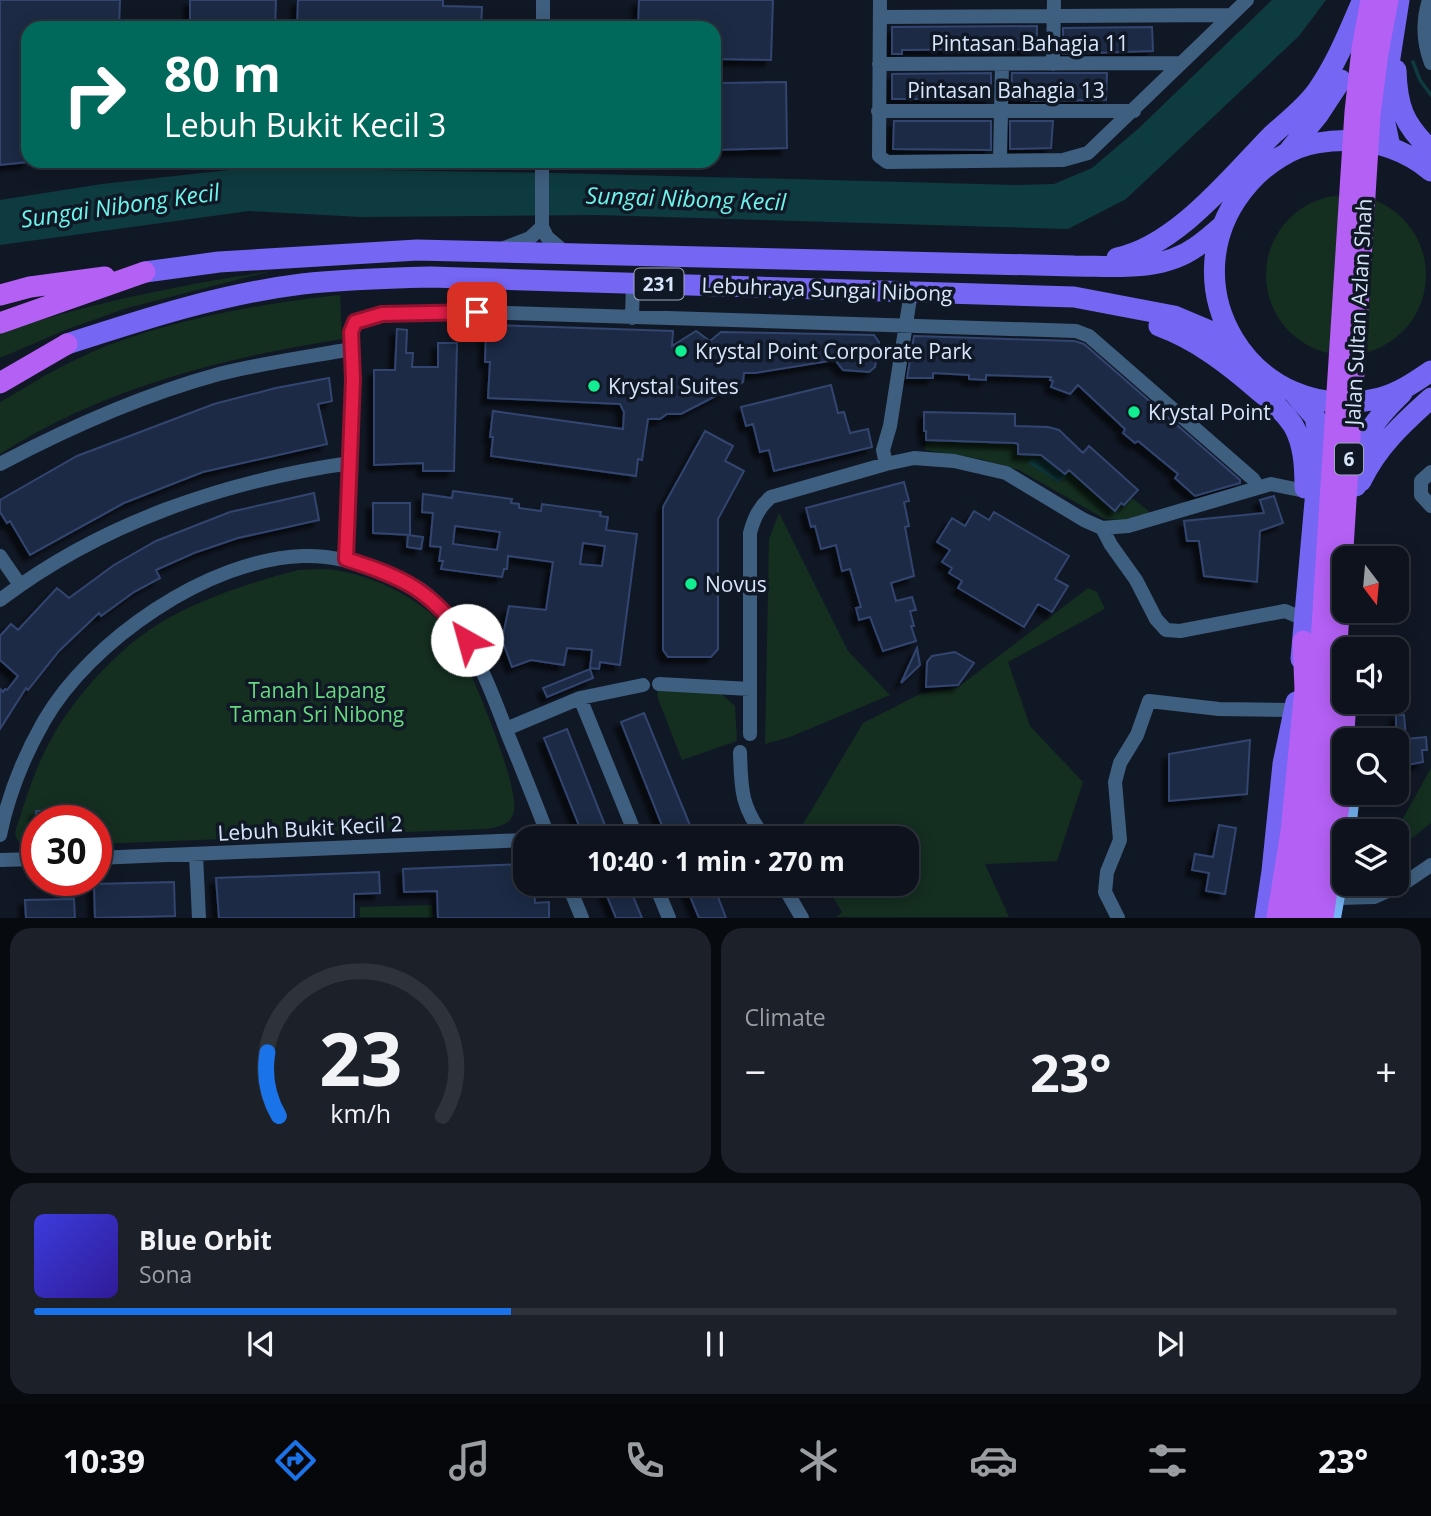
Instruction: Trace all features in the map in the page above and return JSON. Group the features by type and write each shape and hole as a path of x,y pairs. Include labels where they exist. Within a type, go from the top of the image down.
{"highway":[{"name":"Jalan Sultan Azlan Shah","path":"1309,918 1325,807 1331,739 1370,115 1388,0"},
{"name":"Jalan Sultan Azlan Shah","path":"1293,918 1302,869 1316,719 1355,112 1365,1"},
{"path":"0,295 30,287 145,272"},
{"path":"0,323 145,272"},
{"path":"0,372 67,344"},
{"path":"0,383 67,344"},
{"path":"1277,918 1291,832 1306,689 1303,641"},
{"path":"1323,918 1345,805"}],"main road":[{"path":"1390,147 1381,109 1399,0"},
{"path":"1074,266 1133,255 1151,247 1195,213 1315,94 1335,64 1365,1"},
{"name":"6","path":"1365,1 1350,59 1338,87 1318,116 1286,153 1259,172 1236,197 1221,227 1214,254 1216,295 1229,334 1245,357 1267,377 1293,392 1322,401 1352,403 1381,398 1409,387 1431,371"},
{"path":"1395,26 1396,93 1401,111 1415,135 1431,150"},
{"name":"6","path":"1286,153 1337,139 1364,141 1390,147 1431,171"},
{"name":"Lebuhraya Sungai Nibong","path":"145,272 219,262 365,253 495,251 1074,266 1151,265 1178,257 1195,248 1221,227"},
{"name":"Lebuhraya Sungai Nibong","path":"67,344 169,311 299,284 344,279 431,277 1074,297 1174,316 1212,332 1245,357"},
{"path":"1074,297 1177,332 1210,352 1284,412 1293,425 1303,454 1309,557"},
{"name":"Jalan Sultan Azlan Shah","path":"1353,546 1355,494 1361,450 1368,431 1378,416 1409,387"},
{"name":"Jalan Sultan Azlan Shah","path":"1265,918 1283,764 1295,710 1320,445 1315,417 1293,392"},
{"path":"1355,494 1373,459 1392,433 1431,398"},
{"name":"Jalan Sultan Azlan Shah","path":"1309,918 1325,831 1336,714"},
{"path":"1334,918 1339,898"}],"street":[{"path":"542,21 543,0"},
{"path":"880,0 878,156 881,160 1063,160 1088,153 1135,111 1247,0"},
{"path":"1053,64 1054,0"},
{"path":"1429,0 1424,30 1425,48 1431,63"},
{"path":"880,17 1230,15"},
{"name":"Pintasan Bahagia 11","path":"879,64 1181,63"},
{"path":"1000,160 1002,64"},
{"name":"Pintasan Bahagia 13","path":"878,111 1135,111"},
{"path":"542,168 542,224 555,246 566,253"},
{"path":"495,251 518,244 542,224"},
{"path":"632,318 633,283"},
{"path":"886,464 883,450 909,326 911,292"},
{"path":"346,559 353,379 351,332 355,322 382,314 426,312 1076,331 1089,336 1253,479 1258,487"},
{"path":"0,464 66,430 153,395 220,374 352,349"},
{"path":"750,734 750,533 754,518 771,497 914,458 954,461 1006,473 1102,528 1128,526 1258,487 1276,484 1305,491"},
{"path":"0,600 81,547 177,505 258,481 350,463"},
{"path":"1431,472 1421,481 1421,495 1431,506"},
{"path":"1102,528 1136,580 1156,620 1166,629 1180,631 1285,611 1304,618"},
{"path":"0,556 20,585"},
{"path":"0,835 18,777 44,721 83,670 138,620 178,596 223,574 262,562 302,556 346,559 371,567 421,589 438,605 467,640 486,679 545,826"},
{"path":"659,684 750,689"},
{"path":"506,729 580,698 643,685"},
{"path":"580,698 632,826"},
{"path":"1118,918 1105,892 1107,872 1120,840 1115,782 1120,763 1137,735 1149,701 1219,709 1295,710"},
{"path":"740,752 743,800 756,826"},
{"name":"Lebuh Bukit Kecil 2","path":"112,858 513,841"},
{"path":"196,855 199,918"},
{"path":"0,860 21,859"},
{"path":"1339,898 1374,897 1392,890 1431,864"},
{"path":"573,896 582,918"},
{"path":"660,896 669,918"},
{"path":"789,896 802,918"}],"green space":[{"path":"1346,195 1377,201 1403,218 1420,244 1426,275 1420,306 1403,332 1377,349 1346,355 1315,349 1289,332 1272,306 1266,275 1272,244 1289,218 1315,201"},
{"path":"272,271 127,308 65,330 0,358 0,333 33,322 134,296"},
{"path":"340,295 342,339 252,356 165,379 80,411 0,454 0,402 75,360 135,336 204,317 275,303"},
{"path":"1015,431 1018,454 1041,455 1071,467 1074,474 1114,511 1131,497 1151,513 1124,520 1105,519 1019,470 980,459 925,450 926,440 1008,442"},
{"path":"779,513 848,651 890,695 790,737 765,744 769,539"},
{"name":"Tanah Lapang Taman Sri Nibong","path":"324,569 353,574 402,594 435,617 460,650 491,724 514,798 514,811 510,820 503,825 485,829 112,843 112,805 24,805 32,781 55,733 81,695 113,660 149,630 167,619 198,603 264,579 298,570"},
{"path":"1088,588 1097,592 1105,609 1008,662 1030,726 1083,782 1057,861 985,864 1009,917 837,917 842,912 832,896 919,896 919,826 802,826 863,723 922,693 957,688"},
{"path":"657,690 719,692 735,706 737,741 682,760"},
{"path":"1431,768 1431,823 1409,840 1409,819 1403,819"},
{"name":"Tanah Lapang Taman Sri Nibong","path":"21,814 21,843 15,832"},
{"path":"432,905 433,917 360,917 360,907"}],"water":[{"name":"Sungai Nibong Kecil","path":"1272,0 1326,0 1299,36 1126,199 1068,229 598,215 361,217 249,211 0,245 0,200 102,184 247,168 1054,184 1092,168 1139,128"},
{"path":"1031,459 1049,459 1066,477 1058,482 1031,465 1028,462"}],"building":[{"path":"0,0 120,0 119,21 21,21 21,163 0,165"},
{"path":"190,0 276,0 275,21 190,21"},
{"path":"298,0 443,0 443,6 482,7 481,21 297,21"},
{"path":"639,0 773,0 771,60 721,59 721,21 638,21"},
{"path":"1037,26 1037,49 902,50 902,54 892,54 892,27"},
{"path":"1152,27 1153,51 1063,54 1063,28"},
{"path":"991,73 991,99 892,99 892,74"},
{"path":"1012,73 1107,73 1106,100 1011,99"},
{"path":"786,82 787,148 721,150 721,83"},
{"path":"894,121 991,121 991,150 893,149"},
{"path":"1010,121 1053,121 1051,148 1010,149"},
{"path":"486,326 673,331 672,346 696,331 710,341 721,332 874,335 879,342 875,367 869,372 843,370 835,360 744,373 743,382 681,414 648,419 642,460 638,459 636,476 491,456 493,411 623,429 624,412 620,404 488,398 490,362 485,362"},
{"path":"397,329 407,330 406,353 413,353 412,367 438,367 438,343 457,343 454,471 423,471 423,463 374,465 374,370 395,370"},
{"name":"Krystal Point","path":"914,336 1074,341 1084,344 1240,480 1240,483 1195,496 1175,478 1178,474 1138,441 1135,443 1123,433 1125,429 1078,385 1070,394 1051,387 1051,377 986,375 986,380 969,379 969,375 933,373 933,378 907,378"},
{"path":"329,378 332,401 318,404 327,444 203,472 124,503 30,555 10,521 7,523 0,512 0,500 77,456 214,404"},
{"path":"831,385 838,413 844,412 850,433 868,429 872,447 774,471 769,450 760,452 753,424 746,426 741,407"},
{"path":"924,412 1015,414 1015,426 1059,430 1083,453 1089,446 1138,490 1115,511 1069,470 1065,474 1041,455 1018,454 1018,444 926,440"},
{"name":"Novus","path":"705,431 733,446 725,461 744,471 718,519 718,649 711,657 668,657 663,650 663,507"},
{"path":"904,482 909,501 904,502 909,526 905,527 914,576 891,583 896,601 912,597 916,610 910,611 914,626 911,626 916,641 883,651 870,617 859,620 856,608 861,607 850,569 842,571 836,545 821,549 815,526 811,527 806,508"},
{"path":"453,491 512,499 511,503 519,504 519,508 541,511 542,504 601,512 600,516 608,517 606,530 637,534 620,665 600,662 599,669 590,668 592,650 567,648 564,665 531,660 512,667 504,645 501,645 509,606 546,610 553,562 508,556 507,569 504,569 502,577 441,569 441,547 430,546 433,513 422,512 423,494 452,498","holes":["455,526 500,532 497,550 453,544","583,543 605,546 602,566 580,564"]},
{"path":"314,493 319,520 238,538 156,570 160,578 134,592 101,616 99,613 59,651 28,690 26,688 0,729 0,689 3,692 7,690 18,676 0,660 0,636 11,624 18,630 57,588 69,598 114,565 156,541 230,512"},
{"path":"1274,496 1283,523 1260,531 1257,582 1204,576 1199,541 1187,541 1184,521 1264,513 1260,500"},
{"path":"373,503 410,503 410,535 373,533"},
{"path":"974,511 989,520 994,512 1069,556 1055,579 1068,586 1052,612 1038,604 1024,627 958,588 962,581 949,573 952,568 942,562 950,550 937,542 952,518 965,526"},
{"path":"408,535 423,537 421,549 407,547"},
{"path":"917,648 920,665 901,683"},
{"path":"955,652 974,663 958,685 926,687 927,662 932,656"},
{"path":"590,669 593,678 547,697 543,688"},
{"path":"644,713 690,826 662,826 621,722"},
{"path":"1396,715 1404,715 1405,728 1396,728"},
{"path":"567,729 605,826 579,826 544,738"},
{"path":"1426,737 1427,750 1422,750 1423,762 1409,765 1409,739"},
{"path":"1250,740 1247,794 1169,801 1169,754"},
{"path":"1219,825 1236,828 1225,894 1206,891 1209,873 1192,870 1195,854 1213,857"},
{"path":"513,864 513,896 535,896 535,903 549,902 549,918 438,918 437,891 404,892 403,869"},
{"path":"379,872 380,893 354,894 354,918 219,918 216,878"},
{"path":"174,882 175,916 95,918 94,896 112,896 112,884"},
{"path":"607,896 633,896 642,918 616,918"},
{"path":"690,896 718,896 726,918 699,918"},
{"path":"74,899 75,918 26,918 25,900"}],"waterway":[{"path":"1413,62 1420,80 1431,95"}],"place":[{"name":"Krystal Point Corporate Park","path":"681,351"},
{"name":"Krystal Suites","path":"594,386"},
{"name":"Krystal Point","path":"1134,412"},
{"name":"Novus","path":"691,584"}],"route":[{"path":"467,640 450,618 421,589 346,559 353,379 351,332 352,325 358,320 382,314 477,312"}]}
